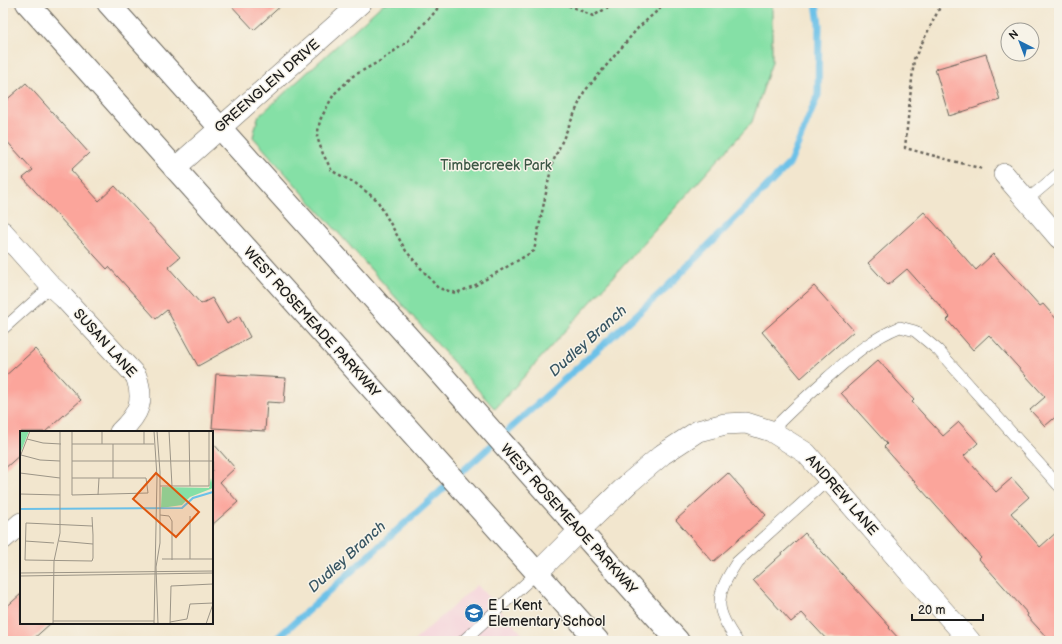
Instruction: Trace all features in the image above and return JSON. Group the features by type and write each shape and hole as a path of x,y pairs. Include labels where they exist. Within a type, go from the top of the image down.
{"main road":[{"name":"WEST ROSEMEADE PARKWAY","path":"27,3 598,641"},
{"name":"WEST ROSEMEADE PARKWAY","path":"108,3 444,377 558,505 578,530 678,641"}],"street":[{"name":"GREENGLEN DRIVE","path":"174,169 361,3"},
{"path":"1004,174 1059,238"},
{"name":"SUSAN LANE","path":"3,232 136,376 141,388 140,405 129,423 121,431"},
{"name":"ANDREW LANE","path":"537,573 578,530 663,454 698,431 726,424 746,423 771,431 806,453 970,641"},
{"path":"3,539 20,524"}],"lane":[{"path":"1027,200 1059,173"},
{"path":"3,329 57,292"},
{"path":"771,431 790,411 861,348 883,334 900,327 914,331 938,350 1059,486"},
{"path":"737,641 725,623 720,602 726,579 737,562 829,479"},
{"path":"463,641 537,573"}],"path":[{"path":"441,3 435,12 407,42 380,61 353,76 334,94 320,120 316,137 332,171 355,183 377,200 406,251 438,288 456,293 474,286 534,251 552,164 584,92 638,28 666,3"},
{"path":"563,3 593,16 616,3"},
{"path":"942,3 914,59 905,148 1004,174"}],"shaded area":[{"name":"E L Kent Elementary School","path":"477,585 529,641 414,641"}],"green space":[{"name":"Timbercreek Park","path":"384,3 772,3 772,62 752,122 495,409 253,137 258,117"}],"building":[{"path":"229,3 284,3 254,30"},
{"path":"986,54 1000,100 949,116 935,69"},
{"path":"26,83 89,153 71,170 99,201 115,186 180,257 168,267 201,304 212,298 227,324 239,316 250,337 198,366 167,310 156,319 109,267 107,269 23,178 33,170 3,137 3,103"},
{"path":"924,212 976,270 993,254 1040,306 1043,304 1059,322 1059,414 1045,426 1030,410 1045,397 989,335 973,350 947,320 950,317 907,269 888,285 868,263"},
{"path":"814,286 854,331 801,378 762,332"},
{"path":"35,349 81,400 46,431 20,431 20,455 3,470 3,378"},
{"path":"878,360 914,400 912,402 943,436 959,422 978,443 964,456 996,492 1012,478 1029,497 1011,513 1040,547 1059,530 1059,641 1050,641 1027,616 1028,614 979,559 981,557 884,447 887,444 841,393"},
{"path":"216,374 286,378 284,403 267,402 265,431 212,428"},
{"path":"213,443 235,468 220,482 238,502 213,524"},
{"path":"728,473 766,515 713,562 676,520"},
{"path":"805,533 901,641 828,641 802,613 791,622 753,580"},
{"path":"20,595 20,624 50,624 31,641 3,641 3,610"}],"waterway":[{"name":"Dudley Branch","path":"274,641 665,289 790,163 818,95 819,24 816,3"}],"place":[{"name":"E L Kent Elementary School","path":"474,613"}]}
